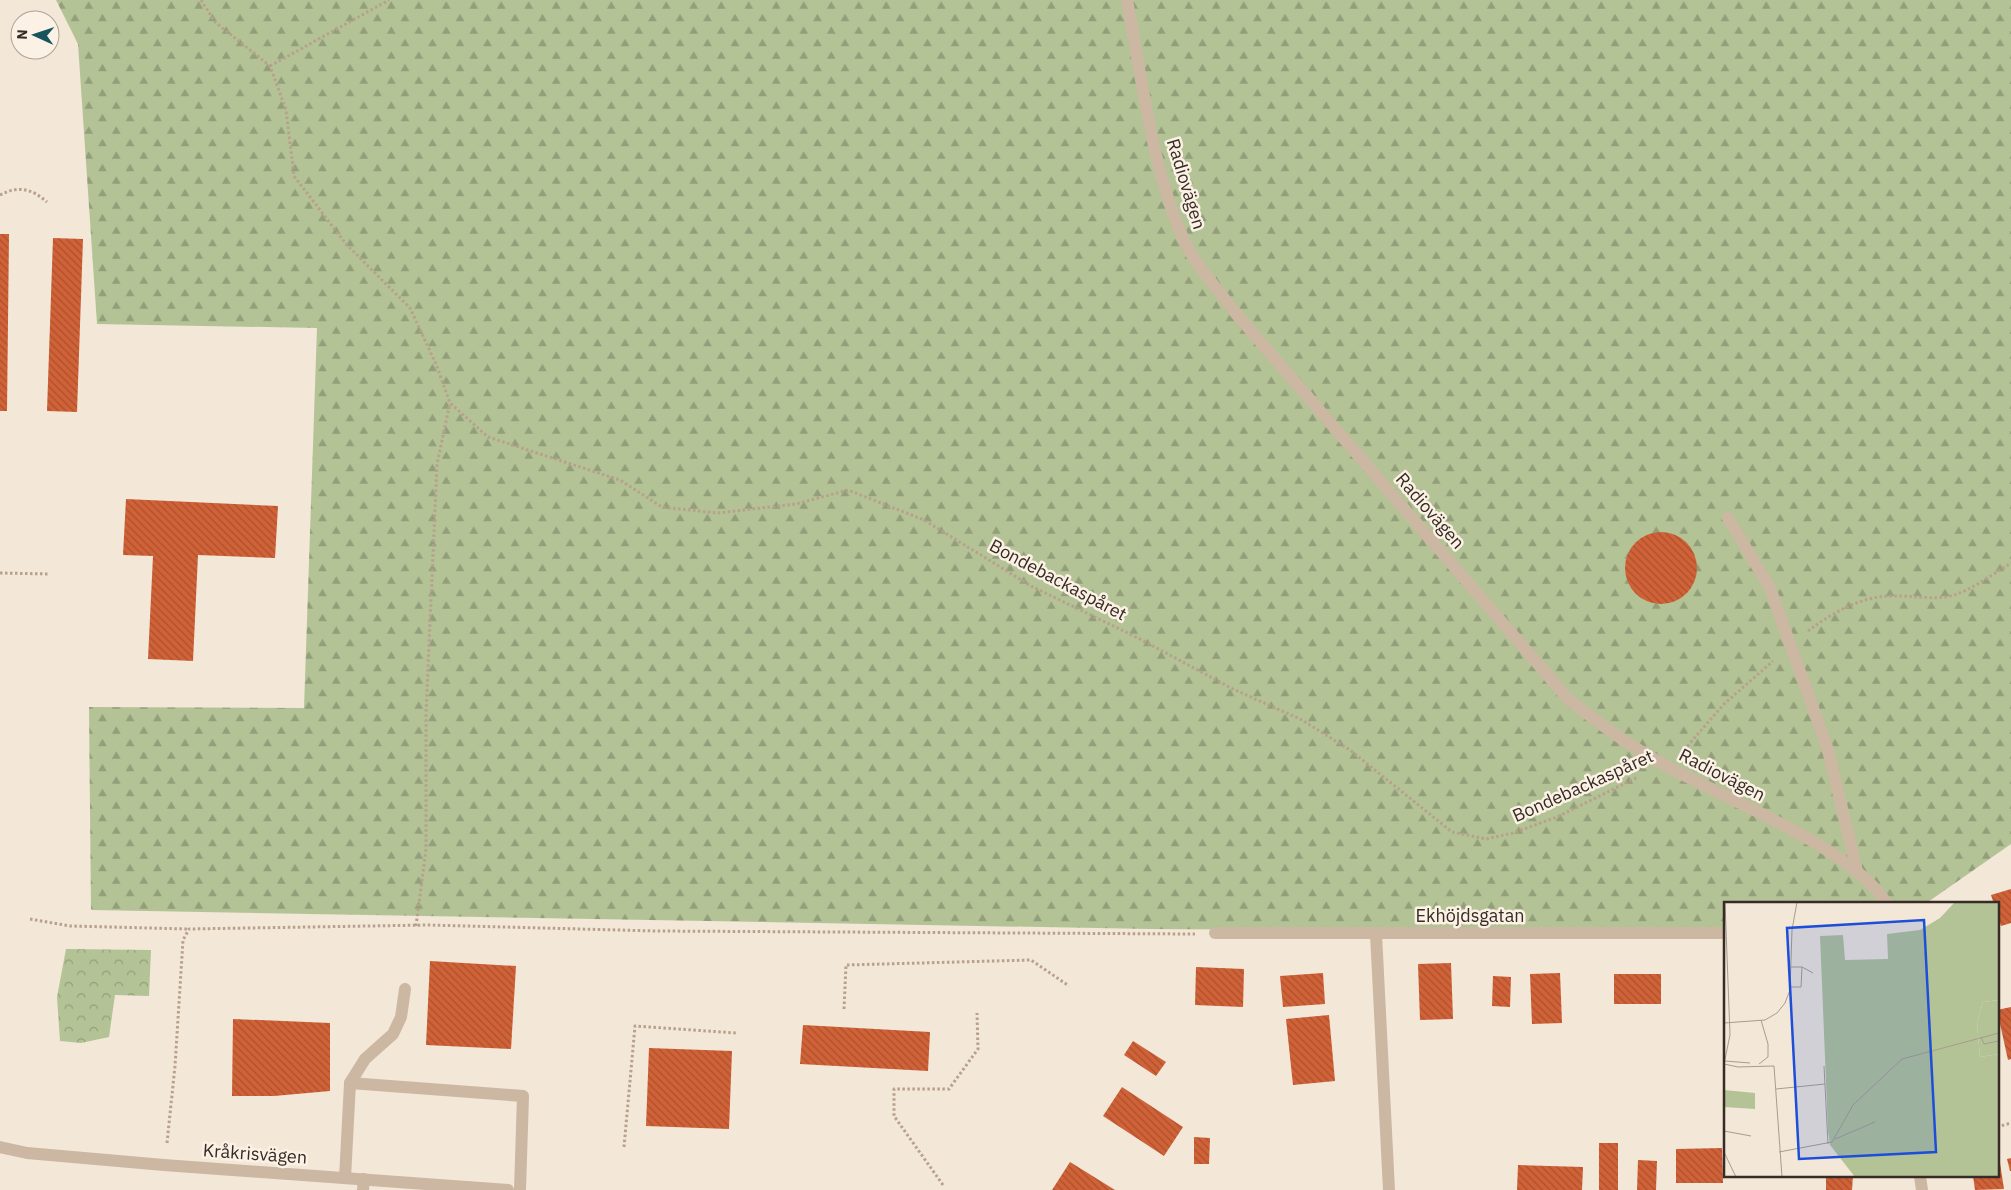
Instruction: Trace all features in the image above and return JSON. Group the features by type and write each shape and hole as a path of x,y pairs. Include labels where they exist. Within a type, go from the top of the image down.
{"street":[{"name":"Radiovägen","path":"1127,0 1163,181 1174,217 1191,253 1233,310 1569,700 1624,742 1800,836 1857,871 1872,885 1885,902"},
{"path":"1728,518 1770,588 1791,645 1828,750 1857,871"},
{"name":"Ekhöjdsgatan","path":"1215,933 1724,933"},
{"path":"1376,934 1389,1190"},
{"path":"345,1178 350,1083 365,1059 393,1034 401,1017 405,988"},
{"path":"350,1083 523,1096 520,1190"},
{"name":"Kråkrisvägen","path":"0,1148 27,1153 164,1165 345,1178 364,1184 508,1190"}],"path":[{"path":"201,0 214,22 270,66 389,0"},
{"name":"Bondebackaspåret","path":"270,66 286,110 294,176 346,244 410,308 436,364 450,402 488,437 620,480 662,508 718,514 796,504 848,490 924,520 1031,586 1138,638 1233,689 1302,720 1350,750 1452,832 1486,839 1513,834 1557,817 1664,765 1689,745 1724,704 1791,645 1834,611 1890,596 1925,598 1953,596 2011,563"},
{"path":"0,195 8,191 24,188 37,193 47,202"},
{"path":"416,926 426,849 426,714 437,464 450,402"},
{"path":"0,573 50,574"},
{"path":"30,919 70,926 189,929 416,926 665,931 1176,935 1215,933"},
{"path":"164,1165 175,1066 183,940 189,929"},
{"path":"844,1009 846,965 1031,960 1070,986"},
{"path":"943,1185 912,1144 894,1116 894,1089 950,1089 978,1049 977,1013"},
{"path":"624,1146 635,1026 736,1033"},
{"path":"1998,1127 2011,1123"}],"green space":[{"path":"56,0 2011,0 2011,844 1928,902 1724,902 1724,932 1149,929 91,910 89,707 304,708 317,328 97,324 78,44"},
{"path":"66,949 151,950 149,996 115,995 109,1037 81,1043 60,1041 57,997"}],"building":[{"path":"0,234 9,234 7,411 0,411"},
{"path":"53,238 83,239 77,412 47,411"},
{"path":"126,499 278,506 275,558 198,555 193,661 148,659 153,556 123,555"},
{"path":"1661,532 1681,538 1691,548 1697,568 1691,588 1681,598 1661,604 1641,598 1631,588 1625,568 1631,548 1641,538"},
{"path":"2011,889 2011,923 2001,926 1998,917 1998,902 1993,902 1991,895"},
{"path":"430,961 516,966 511,1049 426,1045"},
{"path":"1451,963 1453,1019 1420,1020 1418,964"},
{"path":"1196,967 1244,969 1243,1007 1195,1005"},
{"path":"1323,973 1325,1004 1283,1007 1280,976"},
{"path":"1560,973 1562,1023 1532,1024 1530,974"},
{"path":"1614,974 1661,974 1661,1004 1614,1004"},
{"path":"1493,976 1511,977 1510,1007 1492,1006"},
{"path":"2011,1007 2011,1059 2008,1060 1998,1015 1998,1010"},
{"path":"1329,1015 1335,1081 1293,1085 1286,1019"},
{"path":"233,1019 330,1023 330,1091 274,1096 232,1096"},
{"path":"803,1025 930,1032 928,1071 800,1064"},
{"path":"1133,1041 1166,1062 1156,1076 1124,1055"},
{"path":"649,1048 732,1051 729,1129 646,1126"},
{"path":"1122,1087 1183,1127 1164,1156 1103,1116"},
{"path":"1194,1137 1210,1138 1209,1164 1194,1164"},
{"path":"1599,1143 1618,1143 1618,1190 1599,1190"},
{"path":"1722,1148 1723,1183 1676,1183 1676,1149"},
{"path":"2011,1158 2011,1171 2010,1171 2007,1159"},
{"path":"1638,1160 1657,1161 1656,1190 1637,1190"},
{"path":"1070,1162 1115,1190 1052,1190"},
{"path":"2000,1163 2004,1189 1975,1190 1973,1178 1998,1178 1998,1164"},
{"path":"1518,1165 1583,1167 1582,1190 1517,1190"},
{"path":"1826,1178 1853,1178 1852,1190 1826,1190"}]}
